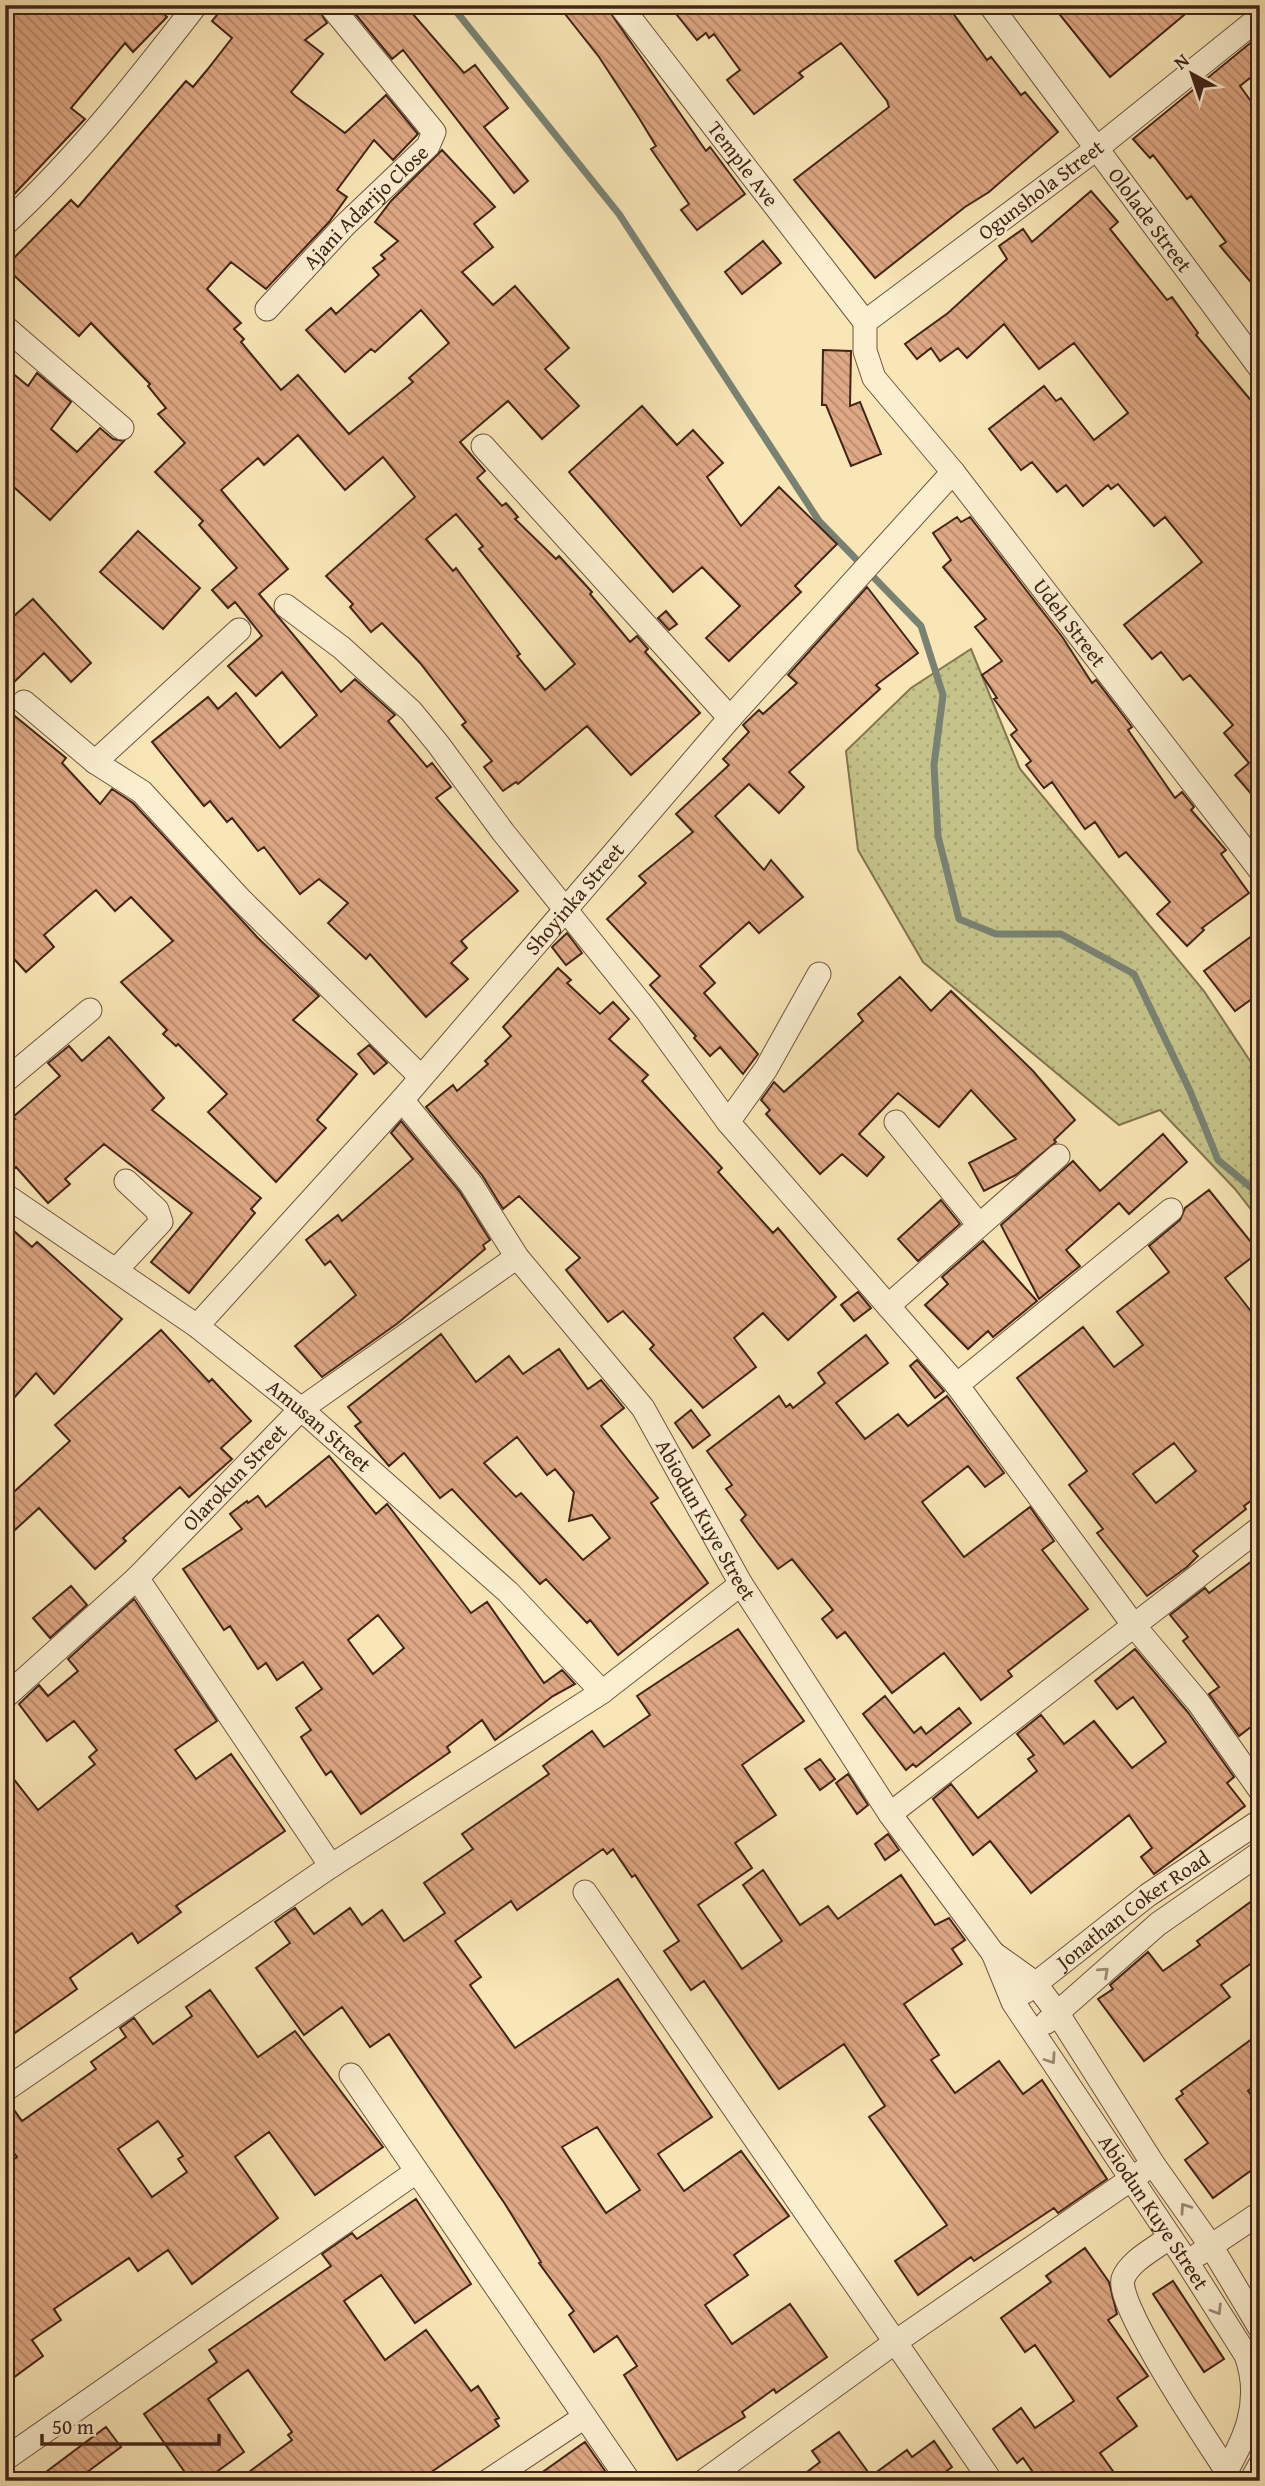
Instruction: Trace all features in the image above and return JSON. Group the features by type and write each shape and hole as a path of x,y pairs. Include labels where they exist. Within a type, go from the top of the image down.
{"street":[{"path":"5,224 43,190 146,71 196,5"},
{"name":"Ajani Adarijo Close","path":"267,309 345,225 428,146 434,132 330,5"},
{"name":"Temple Ave","path":"620,5 865,322"},
{"name":"Ololade Street","path":"990,5 1260,368"},
{"name":"Ogunshola Street","path":"865,322 1096,149 1260,17"},
{"name":"Udeh Street","path":"865,322 865,351 874,379 953,472 1260,870"},
{"path":"5,327 122,428"},
{"path":"483,446 730,718"},
{"name":"Shoyinka Street","path":"197,1326 402,1100 730,718 873,557 953,472"},
{"path":"286,606 342,648 411,711 647,1011 727,1122 957,1385 1135,1627 1198,1702 1260,1790"},
{"path":"95,762 239,630"},
{"path":"24,702 95,762 142,792 240,898 420,1076"},
{"path":"727,1122 766,1069 819,974"},
{"path":"5,1081 90,1010"},
{"name":"Abiodun Kuye Street","path":"402,1100 471,1184 517,1258 643,1408 741,1584 890,1814 993,1953 1013,2002 1187,2262 1255,2370 1254,2399 1245,2438 1223,2476"},
{"path":"896,1122 979,1226"},
{"path":"888,1306 1058,1156"},
{"path":"116,1270 161,1222 158,1210 126,1181"},
{"name":"Amusan Street","path":"5,1195 197,1326 301,1409 508,1592 602,1692"},
{"path":"957,1385 1171,1210"},
{"name":"Olarokun Street","path":"5,1697 138,1578 301,1409 517,1258"},
{"path":"890,1814 1260,1528"},
{"path":"138,1578 331,1866"},
{"path":"5,2090 331,1866 602,1692 741,1584"},
{"name":"Jonathan Coker Road","path":"1013,2002 1148,1895 1260,1821"},
{"name":"Jonathan Coker Road","path":"1034,2033 1158,1924 1260,1853"},
{"path":"585,1892 991,2481"},
{"name":"Abiodun Kuye Street","path":"993,1953 1035,1983 1058,2014 1153,2164 1211,2246 1260,2328"},
{"path":"351,2075 583,2418 629,2481"},
{"path":"704,2481 894,2343 1153,2164"},
{"path":"5,2459 416,2172"},
{"path":"1187,2262 1260,2213"},
{"path":"1170,2237 1131,2266 1122,2280 1123,2297 1223,2476"},
{"path":"488,2481 583,2418"},
{"path":"1251,2481 1260,2465"}],"shaded area":[{"path":"971,649 1020,769 1204,991 1260,1076 1260,1221 1235,1189 1160,1110 1119,1125 923,962 858,850 846,751 911,688"}],"building":[{"path":"5,5 155,5 167,17 133,52 125,43 71,108 85,119 5,204"},
{"path":"225,5 316,5 327,23 305,40 323,54 291,92 345,133 386,95 418,134 393,160 374,140 337,190 347,197 329,222 266,289 231,262 207,289 241,323 234,329 244,339 241,342 281,390 298,375 349,434 413,382 409,378 449,343 421,310 375,352 371,349 345,372 306,330 331,308 336,314 379,275 373,268 385,259 381,255 398,241 375,222 391,201 442,150 495,207 474,224 493,247 462,272 493,305 515,286 569,348 545,369 579,406 542,439 508,401 460,442 485,471 477,478 502,506 506,503 518,517 515,519 556,559 559,556 592,592 590,594 630,642 637,636 648,649 645,652 700,713 631,775 587,726 518,784 516,782 503,791 484,767 492,761 462,725 466,722 420,663 382,623 371,632 350,607 353,604 326,576 415,497 383,457 345,490 298,435 264,465 258,458 221,490 288,569 259,594 341,692 355,679 395,715 388,721 427,767 432,763 451,787 436,798 518,891 461,941 467,948 451,963 468,979 426,1017 370,954 366,959 328,923 348,903 319,879 300,894 264,847 258,851 232,818 227,822 210,801 204,806 152,742 208,697 218,709 236,693 280,748 317,715 282,672 256,696 228,666 262,636 235,602 228,608 212,590 237,568 199,525 203,521 155,472 185,443 158,414 166,408 148,386 150,384 91,323 79,336 5,267 71,200 78,207 186,81 193,87 232,38 212,21","holes":["456,514 483,546 479,549 575,664 545,690 517,656 520,654 456,568 453,571 426,539"]},
{"path":"348,5 405,5 464,73 475,65 508,108 484,127 528,181 514,193 403,50 392,59"},
{"path":"558,5 605,5 706,151 710,147 745,194 697,230 681,210 689,204 651,149 656,146 639,118 599,57"},
{"path":"669,5 947,5 987,60 991,57 1021,95 1025,92 1058,132 989,192 965,207 875,278 794,180 889,107 887,101 841,43 799,73 803,77 754,114 727,80 740,70 714,34 709,38 706,33 697,40"},
{"path":"1052,5 1196,5 1110,77"},
{"path":"1260,35 1260,70 1240,86 1260,114 1260,293 1220,246 1226,242 1191,196 1187,199 1153,155 1150,158 1133,139"},
{"path":"1091,191 1118,222 1110,229 1167,300 1172,297 1198,333 1196,335 1260,411 1260,804 1235,775 1249,763 1224,733 1233,725 1190,675 1183,680 1161,652 1152,659 1124,625 1202,562 1165,517 1154,526 1118,484 1111,489 1108,485 1083,506 1066,485 1057,492 1032,462 1021,470 989,429 1044,386 1056,401 1061,398 1094,440 1128,413 1074,343 1039,369 1004,324 967,358 958,348 940,361 931,348 917,359 905,344 948,313 1007,259 999,246 1023,229 1032,242"},
{"path":"763,241 781,263 742,294 725,272"},
{"path":"823,350 851,351 850,406 860,402 881,454 851,466 826,405 822,405"},
{"path":"5,367 28,386 37,373 71,402 51,429 77,452 100,428 113,439 124,441 50,520 5,479"},
{"path":"642,406 677,445 693,430 723,463 707,477 741,526 779,487 837,544 795,586 801,592 729,661 706,638 740,606 702,567 673,592 569,472"},
{"path":"957,517 961,522 970,517 1063,638 1092,683 1096,680 1132,727 1128,730 1175,798 1182,792 1194,807 1191,810 1226,850 1221,854 1249,893 1202,928 1204,930 1187,946 1157,914 1170,902 1126,852 1119,857 1095,822 1085,829 1052,782 1044,788 1026,765 1031,761 1011,735 1017,730 994,699 997,698 982,675 1002,661 975,627 986,619 943,567 951,560 933,533"},
{"path":"138,531 200,588 163,629 100,572"},
{"path":"867,587 918,653 876,685 880,689 789,772 804,787 779,813 749,784 715,816 764,870 771,860 803,897 759,933 749,922 700,966 715,983 704,993 758,1054 743,1074 720,1047 710,1056 694,1038 696,1036 650,985 660,976 607,919 646,883 639,876 693,832 676,814 729,765 723,759 749,732 743,725 759,710 763,714 797,683 788,675"},
{"path":"33,599 91,663 71,682 44,653 5,691 5,624"},
{"path":"666,611 677,624 669,630 658,618"},
{"path":"5,708 66,758 62,763 100,804 112,789 133,803 258,938 319,996 293,1020 357,1074 317,1120 326,1128 276,1182 208,1112 227,1094 178,1044 176,1046 163,1034 167,1030 121,982 173,941 131,897 115,911 96,890 44,935 54,947 26,972 5,949"},
{"path":"1260,930 1260,993 1235,1011 1204,971"},
{"path":"567,933 582,953 566,965 552,947"},
{"path":"558,968 571,980 567,983 600,1014 613,1002 629,1019 609,1039 648,1075 642,1081 722,1168 718,1172 773,1233 778,1228 836,1297 788,1340 763,1313 734,1338 756,1367 703,1408 650,1349 654,1345 623,1311 608,1322 566,1270 580,1258 519,1196 503,1209 482,1175 426,1107 453,1085 457,1091 488,1064 485,1061 511,1036 503,1027"},
{"path":"900,977 931,1011 951,991 1033,1071 1075,1120 1054,1140 1056,1142 1016,1175 984,1191 969,1163 1016,1139 971,1090 939,1127 898,1093 859,1134 884,1157 867,1176 842,1154 820,1174 766,1114 770,1110 761,1100 774,1082 784,1092 863,1021 858,1014"},
{"path":"109,1037 164,1098 152,1110 261,1198 251,1209 255,1213 189,1293 151,1262 192,1213 104,1144 65,1179 70,1184 48,1203 16,1167 5,1177 5,1128 15,1119 13,1117 60,1076 48,1063 69,1046 82,1061"},
{"path":"369,1045 387,1063 374,1074 358,1054"},
{"path":"401,1121 460,1192 490,1240 483,1245 485,1249 398,1323 322,1377 295,1346 356,1295 330,1261 325,1265 306,1240 338,1215 342,1221 413,1159 391,1133"},
{"path":"1163,1134 1187,1162 1129,1214 1119,1203 1066,1250 1080,1266 1039,1299 1001,1225 1073,1161 1100,1191"},
{"path":"1209,1190 1259,1252 1225,1278 1260,1323 1260,1494 1244,1506 1246,1509 1193,1551 1198,1556 1187,1567 1147,1596 1097,1533 1103,1529 1069,1485 1087,1471 1017,1378 1083,1327 1114,1367 1143,1345 1117,1312 1169,1272 1149,1246 1180,1220 1185,1208","holes":["1174,1443 1196,1471 1156,1503 1133,1474"]},
{"path":"941,1200 960,1224 918,1261 898,1239"},
{"path":"5,1223 32,1247 37,1242 122,1319 54,1394 36,1373 5,1408"},
{"path":"983,1241 1037,1301 993,1337 988,1331 968,1349 925,1305 948,1284 942,1277"},
{"path":"858,1292 871,1308 854,1321 841,1305"},
{"path":"161,1330 209,1382 212,1379 251,1421 221,1448 232,1459 189,1497 180,1487 123,1538 126,1541 95,1569 39,1508 5,1539 5,1500 70,1441 55,1425"},
{"path":"441,1334 476,1382 509,1356 523,1374 559,1349 588,1389 601,1380 624,1408 601,1426 658,1498 651,1503 708,1583 618,1655 590,1620 587,1623 546,1579 540,1584 452,1489 440,1498 404,1453 389,1466 355,1426 361,1422 348,1407","holes":["517,1437 547,1475 555,1469 574,1492 569,1521 592,1515 610,1538 583,1560 521,1493 516,1497 484,1463"]},
{"path":"866,1335 888,1363 836,1403 865,1439 898,1414 908,1426 947,1396 1004,1473 985,1487 968,1466 922,1502 964,1557 1030,1507 1054,1541 1042,1550 1088,1609 1008,1671 1012,1676 981,1700 944,1653 892,1693 845,1632 837,1638 822,1619 833,1610 792,1559 778,1569 757,1542 741,1520 746,1515 726,1489 732,1485 707,1451 779,1396 786,1407 790,1404 793,1408 825,1383 818,1373"},
{"path":"917,1360 944,1391 935,1398 910,1366"},
{"path":"691,1410 710,1435 693,1448 675,1423"},
{"path":"329,1456 376,1514 387,1504 471,1613 487,1602 544,1683 562,1670 575,1684 553,1696 495,1740 482,1720 447,1747 450,1752 361,1814 331,1771 326,1775 301,1737 311,1730 296,1708 322,1689 303,1662 277,1680 266,1663 258,1669 230,1626 224,1630 183,1569 242,1529 230,1514 247,1501 248,1503 258,1496 266,1507","holes":["378,1615 404,1648 373,1674 348,1640"]},
{"path":"1260,1555 1260,1720 1239,1736 1209,1694 1219,1687 1183,1641 1188,1637 1170,1615 1205,1588 1209,1593"},
{"path":"71,1586 87,1605 50,1638 33,1618"},
{"path":"134,1599 217,1721 175,1750 196,1779 231,1754 285,1831 176,1906 181,1912 138,1943 132,1933 70,1978 77,1989 5,2040 5,1768 38,1810 95,1764 89,1757 97,1750 74,1721 47,1741 19,1704 39,1685 48,1696 78,1671 68,1659"},
{"path":"738,1629 804,1721 742,1765 776,1815 735,1843 752,1868 698,1905 742,1969 782,1941 743,1885 763,1870 800,1925 828,1906 838,1919 901,1875 935,1925 949,1918 965,1940 952,1949 962,1964 904,2004 939,2055 931,2060 955,2093 999,2061 1023,2094 1042,2080 1107,2179 1058,2213 1054,2208 974,2261 971,2257 918,2295 895,2261 947,2225 869,2117 885,2106 844,2044 779,2089 704,1981 691,1990 664,1951 679,1941 635,1875 632,1877 613,1849 607,1854 603,1849 517,1910 511,1901 455,1941 481,1977 470,1985 515,2048 618,1979 712,2117 658,2154 684,2191 741,2151 789,2216 734,2255 748,2275 705,2305 732,2344 790,2304 827,2357 776,2393 774,2389 742,2412 745,2417 677,2460 624,2375 637,2366 617,2336 594,2352 569,2315 574,2311 539,2263 541,2262 505,2204 389,2034 370,2047 342,2007 304,2035 256,1968 290,1943 275,1922 295,1908 314,1934 350,1908 362,1925 382,1910 404,1941 445,1913 424,1883 473,1849 462,1834 549,1774 543,1766 592,1731 604,1747 650,1715 637,1696","holes":["597,2127 640,2190 606,2213 562,2147"]},
{"path":"1135,1649 1187,1711 1234,1777 1227,1783 1245,1806 1154,1874 1141,1857 1152,1848 1129,1815 1031,1893 990,1841 973,1855 933,1799 951,1784 978,1818 1037,1771 1028,1759 1034,1755 1017,1734 1041,1715 1064,1744 1094,1721 1132,1768 1166,1742 1133,1697 1117,1709 1095,1681"},
{"path":"885,1696 914,1733 921,1727 926,1734 959,1708 971,1723 916,1767 913,1764 906,1770 863,1714"},
{"path":"820,1759 835,1779 820,1790 805,1769"},
{"path":"848,1774 868,1805 857,1814 836,1783"},
{"path":"888,1834 899,1850 885,1860 875,1844"},
{"path":"1260,1895 1260,1957 1221,1985 1230,1997 1144,2061 1098,1999 1113,1989 1110,1985 1148,1952 1163,1971 1200,1945 1197,1941"},
{"path":"210,1990 258,2057 295,2031 383,2147 315,2195 269,2132 235,2157 278,2218 192,2284 168,2250 138,2271 129,2258 54,2309 61,2320 32,2340 43,2356 13,2378 5,2367 5,2165 17,2157 5,2141 5,2104 9,2103 22,2121 96,2069 91,2062 126,2037 120,2028 134,2018 153,2044 192,2016 186,2007","holes":["158,2121 183,2156 178,2159 187,2172 152,2197 118,2149"]},
{"path":"1260,2033 1260,2082 1248,2091 1260,2107 1260,2164 1213,2198 1185,2160 1208,2143 1176,2099 1183,2094 1181,2091"},
{"path":"416,2199 471,2284 415,2323 381,2275 344,2301 385,2360 426,2330 471,2391 478,2386 499,2418 495,2420 499,2426 418,2481 237,2481 292,2440 288,2435 292,2432 248,2370 208,2399 244,2452 204,2481 191,2481 144,2414 217,2362 209,2350 331,2266 322,2254 352,2233 357,2239"},
{"path":"1085,2248 1109,2282 1117,2314 1108,2320 1148,2376 1117,2398 1137,2426 1100,2453 1120,2481 1039,2481 1023,2458 1017,2463 993,2429 1021,2408 1035,2428 1074,2401 1035,2345 1025,2352 1001,2318 1051,2282 1046,2276"},
{"path":"1173,2281 1224,2359 1204,2372 1153,2294"},
{"path":"106,2427 121,2447 75,2481 34,2481"},
{"path":"839,2432 871,2476 907,2450 912,2457 934,2441 952,2467 933,2481 795,2481 820,2462 812,2451"},
{"path":"585,2442 612,2481 530,2481"}],"waterway":[{"path":"451,5 619,214 819,521 921,626 943,695 934,765 938,836 959,919 996,934 1061,934 1134,974 1190,1091 1218,1160 1260,1195"}]}
